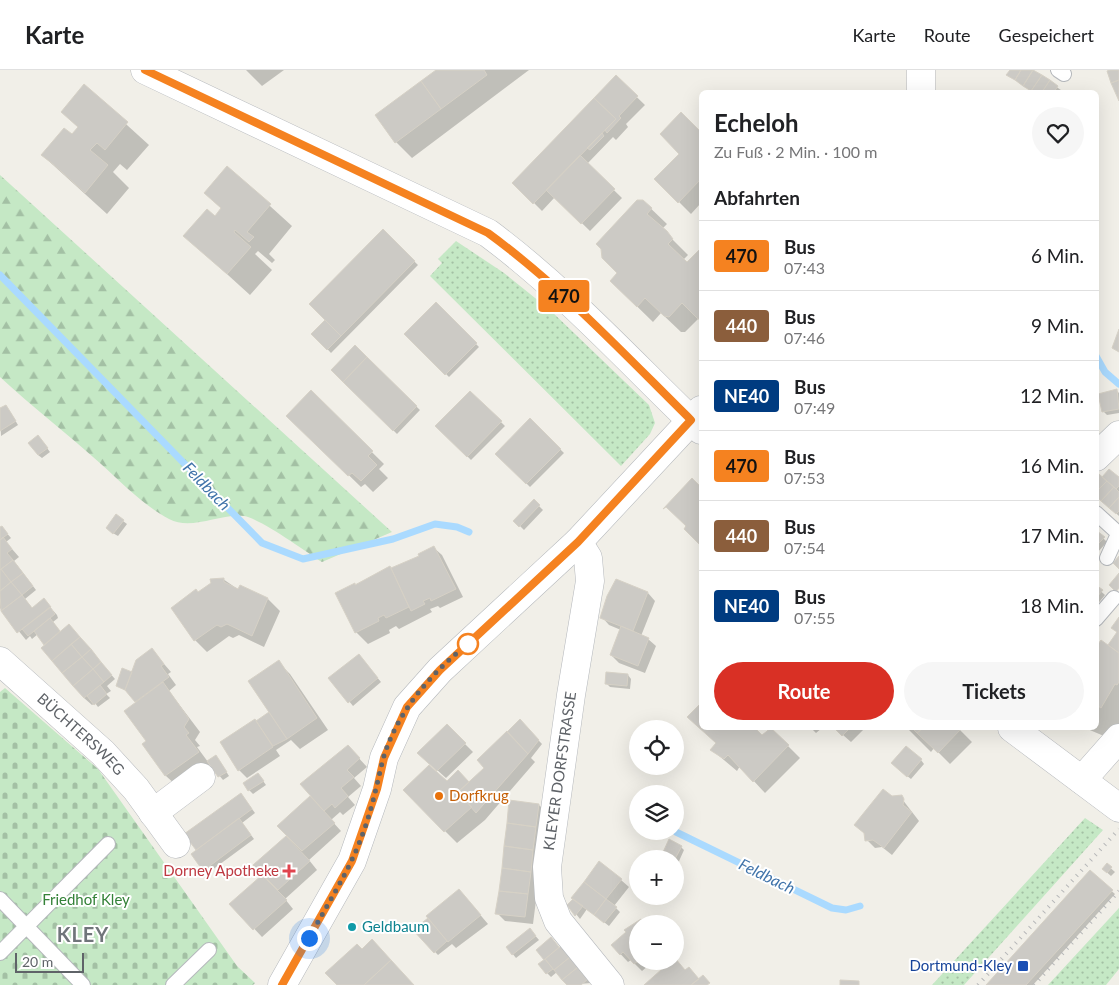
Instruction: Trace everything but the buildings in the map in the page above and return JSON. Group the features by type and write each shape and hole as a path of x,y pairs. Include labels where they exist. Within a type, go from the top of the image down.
{"street":[{"path":"145,70 488,233 523,259 549,282 698,420 578,542 440,670 407,707 384,758 374,798 352,861 282,985"},
{"path":"920,90 921,70"},
{"name":"KLEYER DORFSTRASSE","path":"578,542 588,558 590,582 553,817 547,867 549,898 558,921 610,985"},
{"name":"BÜCHTERSWEG","path":"0,661 103,754 136,789 176,844"},
{"path":"1015,730 1119,808"},
{"path":"1082,780 1119,738"},
{"path":"153,813 201,777"}],"lane":[{"path":"1099,516 1118,532 1107,558"},
{"path":"1099,616 1114,598"},
{"path":"0,953 108,844"},
{"path":"0,899 83,985"},
{"path":"173,985 209,950"}],"green space":[{"path":"0,175 392,532 322,562 252,518 235,516 196,523 178,522 169,519 125,486 12,388 0,377"},
{"path":"456,241 504,273 550,310 649,405 655,423 650,434 621,466 430,276 442,263 438,259"},
{"name":"Friedhof Kley","path":"5,688 98,769 237,966 255,983 253,985 0,985 0,692"},
{"path":"1085,818 1103,830 964,985 932,985"},
{"path":"1119,908 1119,969 1106,985 1048,985"}],"waterway":[{"name":"Feldbach","path":"0,275 262,543 303,559 393,539 435,524 457,527 469,532"},
{"path":"1099,361 1105,372 1119,384"},
{"name":"Feldbach","path":"684,836 832,908 846,910 860,906"}],"railway":[{"path":"978,985 1119,829"},
{"path":"1034,985 1119,891"}],"bus line":[{"name":"470","path":"145,70 488,233 523,259 549,282 691,420 578,542 440,670 419,691 407,707 393,733 384,758 377,789 352,861 282,985"}],"place":[{"name":"Dorfkrug","path":"439,796"},
{"name":"Dorney Apotheke","path":"289,871"},
{"name":"Geldbaum","path":"352,927"},
{"name":"Dortmund-Kley","path":"1023,966"}],"district":[{"name":"KLEY","path":"83,935"}],"route":[{"path":"309,938 352,861 377,789 384,758 393,733 407,707 429,680 468,644"}]}
